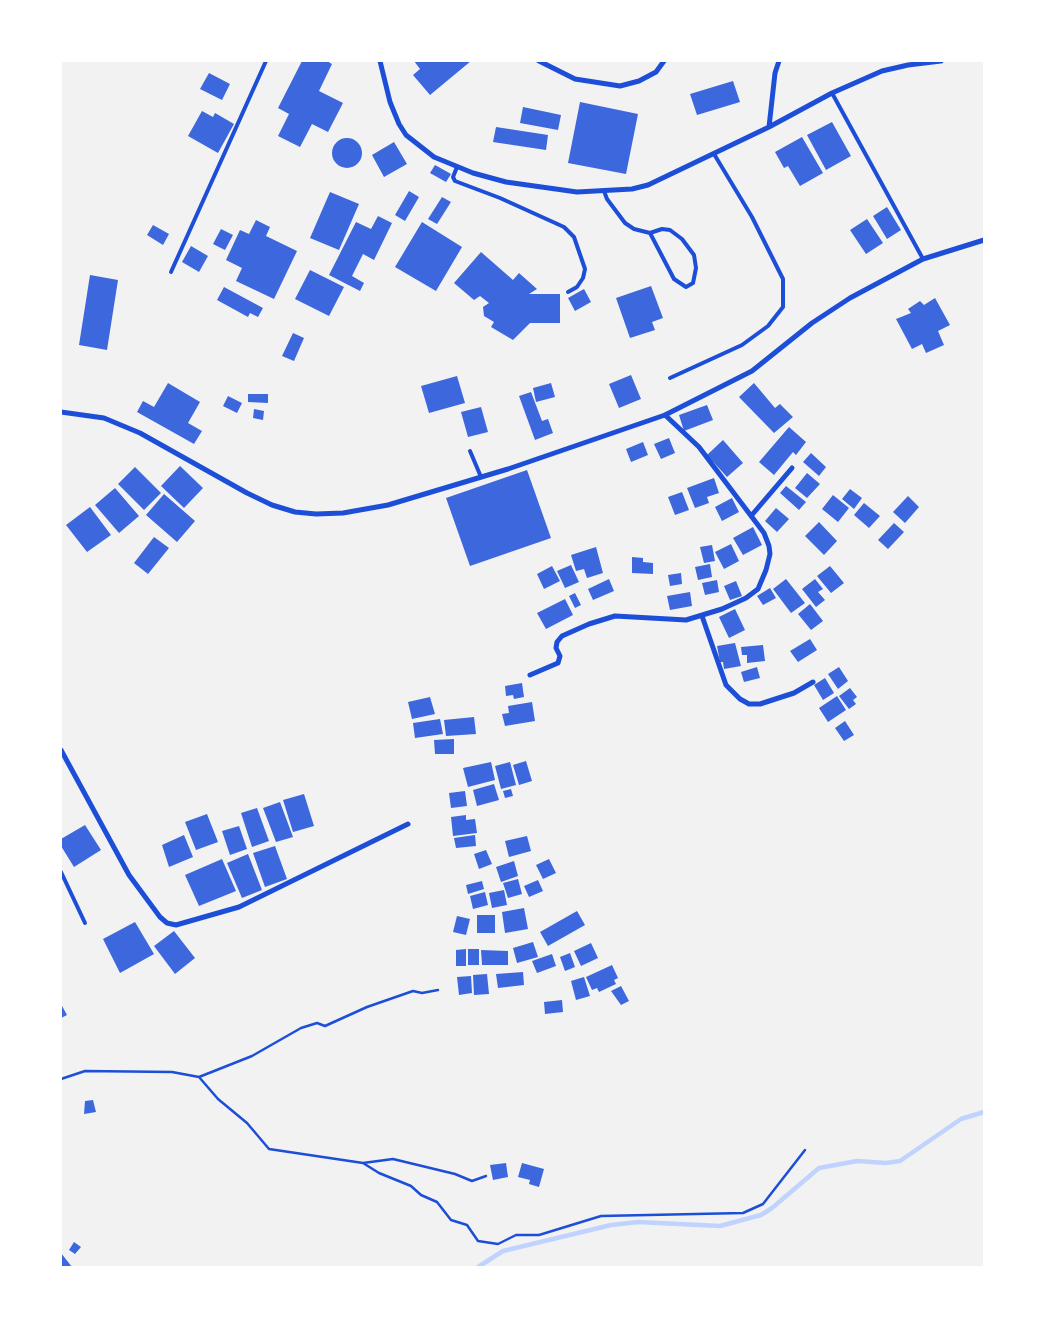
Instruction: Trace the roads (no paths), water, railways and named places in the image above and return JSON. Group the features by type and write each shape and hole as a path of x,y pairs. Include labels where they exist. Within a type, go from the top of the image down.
{"street":[{"path":"380,61 390,102 406,135 434,157 473,173 506,182 551,190 577,192 632,189 648,185 769,127 832,93 882,71 908,65 941,61"},
{"path":"539,61 575,79 620,86 639,81 656,72 664,61"},
{"path":"769,127 775,73 779,61"},
{"path":"61,412 104,418 140,434 272,506 295,512 316,514 343,513 388,505 481,478 665,415 752,371 812,323 850,298 923,259 984,240"},
{"path":"530,675 558,663 560,656 556,648 557,642 562,636 589,624 615,616 686,620 702,616 746,598 760,584 768,562 769,546 764,533 699,447 665,415"},
{"path":"751,516 792,468"},
{"path":"702,616 726,685 740,699 749,704 760,704 794,693 813,682"},
{"path":"61,750 130,875 160,917 167,923 176,925 239,907 408,824"}],"lane":[{"path":"171,272 266,61"},
{"path":"832,93 923,259"},
{"path":"670,378 742,345 768,326 782,307 783,279 752,217 714,154"},
{"path":"457,167 453,177 455,181 500,198 564,227 574,236 585,268 583,278 577,287 568,292"},
{"path":"604,191 607,199 625,223 634,229 650,234 662,229 670,230 682,239 694,255 696,268 693,283 686,287 674,279 650,234"},
{"path":"470,451 481,478"},
{"path":"61,872 85,923"}],"waterway":[{"path":"478,1267 503,1251 611,1225 638,1222 720,1226 761,1215 819,1168 857,1161 886,1163 900,1161 961,1119 984,1112"}]}
